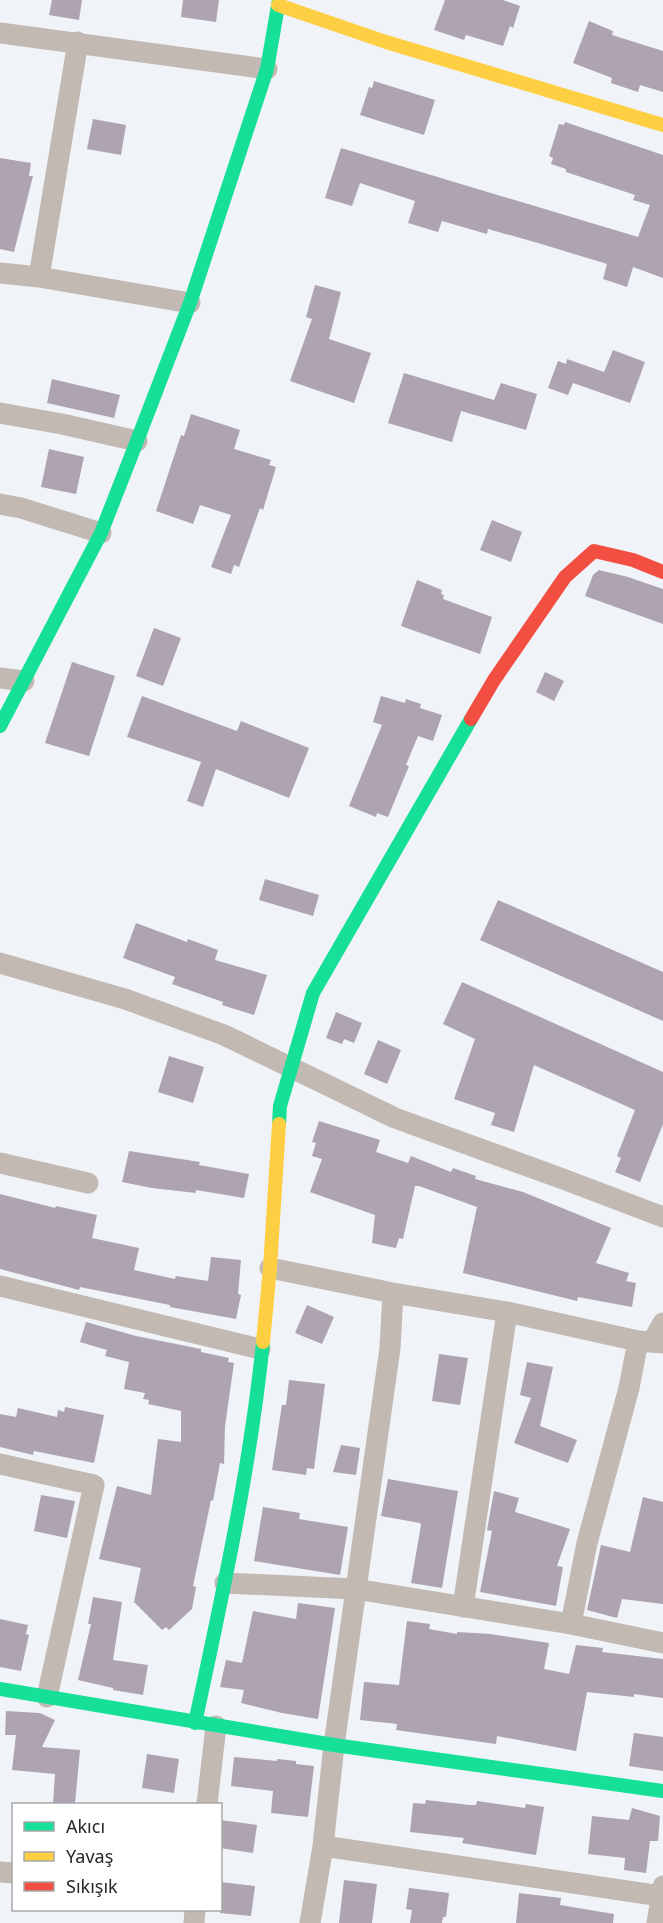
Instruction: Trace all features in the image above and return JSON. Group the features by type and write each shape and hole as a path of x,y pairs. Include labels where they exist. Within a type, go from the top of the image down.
{"street":[{"path":"0,726 101,533 137,441 189,303 267,69 279,3 386,42 663,125"},
{"path":"0,33 267,69"},
{"path":"39,277 78,42"},
{"path":"0,273 39,277 189,303"},
{"path":"0,413 137,441"},
{"path":"0,504 21,508 101,533"},
{"path":"195,1723 225,1583 258,1388 270,1268 280,1106 313,993 494,680 565,577 594,551 633,560 663,572"},
{"path":"0,678 24,681"},
{"path":"0,963 125,999 213,1030 395,1118 663,1217"},
{"path":"0,1163 88,1183"},
{"path":"270,1268 393,1293 507,1312 651,1342"},
{"path":"0,1286 261,1349"},
{"path":"310,1923 323,1846 334,1745 390,1348 393,1293"},
{"path":"463,1606 507,1312"},
{"path":"571,1624 587,1543 629,1388 651,1342 663,1323"},
{"path":"0,1464 94,1485 47,1697"},
{"path":"225,1583 355,1589 571,1624 663,1643"},
{"path":"0,1689 334,1745 663,1791"},
{"path":"207,1803 216,1726"},
{"path":"323,1846 662,1891 657,1923"}],"building":[{"path":"52,0 82,0 79,20 49,15"},
{"path":"183,0 219,0 216,22 181,17"},
{"path":"445,0 503,0 520,6 513,28 510,26 503,46 466,35 464,40 434,30"},
{"path":"589,21 613,31 612,35 663,51 663,92 640,85 638,92 611,83 612,78 573,63"},
{"path":"374,81 435,100 424,135 360,115 369,87 372,88"},
{"path":"93,119 126,125 121,155 87,149"},
{"path":"565,122 663,155 663,278 633,267 627,287 603,279 607,264 538,243 488,229 487,234 442,221 438,232 408,223 415,201 360,183 352,206 325,198 341,148 638,237 650,205 633,200 635,195 566,172 566,169 551,164 553,158 549,156 559,124 564,125"},
{"path":"0,158 31,163 29,176 33,176 14,252 0,249"},
{"path":"315,285 341,292 329,339 371,353 354,403 290,381 312,319 306,317"},
{"path":"613,350 645,362 630,403 573,383 568,395 548,388 558,361 566,364 567,359 604,372"},
{"path":"404,373 494,400 501,383 537,394 526,430 461,411 452,442 388,423"},
{"path":"52,379 120,395 114,418 47,403"},
{"path":"191,414 240,430 234,449 271,460 269,465 276,467 263,510 260,508 239,567 234,565 231,574 211,567 231,515 200,505 193,524 156,511 181,435 184,436"},
{"path":"49,449 84,457 76,494 41,487"},
{"path":"492,520 522,532 511,562 480,550"},
{"path":"599,570 663,589 663,624 585,596 593,575"},
{"path":"417,580 442,590 443,599 492,617 480,654 401,626"},
{"path":"154,628 181,638 163,686 136,676"},
{"path":"72,662 115,676 89,756 45,743"},
{"path":"545,672 564,681 554,701 536,692"},
{"path":"142,696 237,731 241,721 309,748 289,798 216,769 203,807 187,801 201,762 127,737"},
{"path":"381,696 405,703 406,699 421,704 420,708 442,715 433,741 418,736 406,765 409,766 388,817 377,813 376,817 349,806 382,725 373,722"},
{"path":"265,879 319,895 313,916 259,900"},
{"path":"498,900 663,972 663,1021 480,940"},
{"path":"136,923 187,942 188,939 218,950 215,960 267,975 254,1015 222,1005 223,1002 172,984 175,977 123,958"},
{"path":"462,982 663,1072 663,1124 640,1182 615,1172 621,1158 617,1156 635,1110 534,1065 514,1132 491,1125 495,1113 454,1099 475,1039 443,1024"},
{"path":"336,1012 362,1023 354,1043 344,1039 342,1044 326,1038"},
{"path":"378,1040 401,1050 387,1084 364,1074"},
{"path":"169,1056 204,1067 193,1103 158,1092"},
{"path":"319,1121 380,1140 376,1152 408,1163 411,1156 451,1172 453,1168 476,1176 475,1179 523,1192 611,1228 596,1263 629,1273 626,1281 636,1283 632,1307 578,1297 577,1301 463,1273 477,1207 419,1186 415,1186 403,1239 399,1238 396,1248 372,1243 375,1215 310,1192 322,1159 312,1156 316,1143 312,1142"},
{"path":"129,1151 200,1162 199,1165 249,1174 244,1198 196,1190 196,1193 152,1188 122,1182"},
{"path":"0,1194 55,1208 56,1206 97,1215 92,1238 139,1248 134,1270 175,1279 176,1276 208,1281 211,1257 241,1260 238,1294 241,1295 236,1319 80,1287 79,1290 0,1269"},
{"path":"307,1305 334,1317 322,1344 295,1333"},
{"path":"86,1322 136,1336 201,1349 201,1352 229,1358 228,1362 234,1363 225,1426 224,1464 220,1463 213,1501 211,1500 193,1586 196,1587 192,1609 169,1630 166,1627 162,1630 134,1602 141,1568 99,1559 117,1486 151,1495 158,1439 181,1442 181,1411 148,1404 149,1400 143,1399 145,1393 124,1389 129,1362 105,1356 107,1350 80,1342"},
{"path":"439,1354 468,1358 460,1405 432,1401"},
{"path":"527,1362 553,1367 540,1426 577,1440 568,1463 514,1443 531,1398 520,1395"},
{"path":"289,1380 325,1384 314,1469 307,1468 306,1475 272,1470 282,1405 286,1405"},
{"path":"65,1407 104,1415 94,1463 34,1451 33,1455 0,1447 0,1414 16,1417 18,1408 57,1417 58,1410 64,1412"},
{"path":"341,1445 360,1448 356,1475 333,1472"},
{"path":"388,1479 458,1491 442,1588 411,1583 421,1525 381,1516"},
{"path":"494,1491 519,1498 515,1512 570,1529 557,1566 563,1567 556,1606 480,1592 492,1531 487,1530"},
{"path":"41,1495 75,1501 67,1538 34,1531"},
{"path":"643,1497 663,1502 663,1604 622,1599 617,1618 587,1610 601,1545 630,1552"},
{"path":"263,1507 300,1513 299,1519 348,1527 340,1575 254,1561"},
{"path":"93,1597 122,1602 113,1660 148,1665 143,1695 113,1690 113,1688 78,1680 91,1624 88,1624"},
{"path":"298,1603 335,1608 318,1719 241,1703 244,1690 220,1687 226,1660 242,1663 253,1611 296,1619"},
{"path":"0,1619 28,1625 26,1634 29,1635 21,1671 0,1667"},
{"path":"407,1621 430,1624 429,1629 457,1634 457,1632 490,1634 549,1643 544,1669 569,1674 576,1645 603,1648 602,1652 663,1659 663,1698 587,1692 576,1751 497,1736 496,1744 396,1730 397,1724 360,1720 364,1682 399,1685"},
{"path":"6,1711 40,1713 55,1720 42,1747 80,1750 75,1803 53,1803 55,1774 12,1770 16,1735 5,1735"},
{"path":"634,1733 663,1737 663,1771 629,1766"},
{"path":"147,1754 179,1759 174,1793 142,1788"},
{"path":"234,1757 296,1761 296,1764 314,1766 308,1817 271,1813 273,1791 231,1786"},
{"path":"426,1800 470,1805 476,1805 477,1801 525,1808 526,1804 544,1807 536,1855 462,1843 464,1838 410,1832 413,1803 425,1804"},
{"path":"632,1808 660,1816 658,1841 650,1841 646,1873 624,1870 625,1858 588,1854 592,1816 629,1820"},
{"path":"222,1820 257,1825 253,1853 222,1848"},
{"path":"344,1880 377,1884 372,1923 339,1923"},
{"path":"222,1882 255,1886 251,1916 220,1913 222,1911"},
{"path":"409,1888 449,1893 446,1917 443,1917 442,1923 410,1923 412,1910 406,1909"},
{"path":"519,1893 561,1898 560,1905 614,1914 613,1923 516,1923"}],"traffic: fast":[{"path":"0,726 101,533 137,441 190,303 267,69 279,0"},
{"path":"279,1124 280,1106 313,993 471,719"},
{"path":"195,1723 243,1486 263,1342"},
{"path":"0,1689 334,1745 663,1791"}],"traffic: slow":[{"path":"278,5 386,42 663,125"},
{"path":"263,1342 279,1124"}],"traffic: jam":[{"path":"471,719 494,680 565,577 594,551 633,560 663,572"}]}
